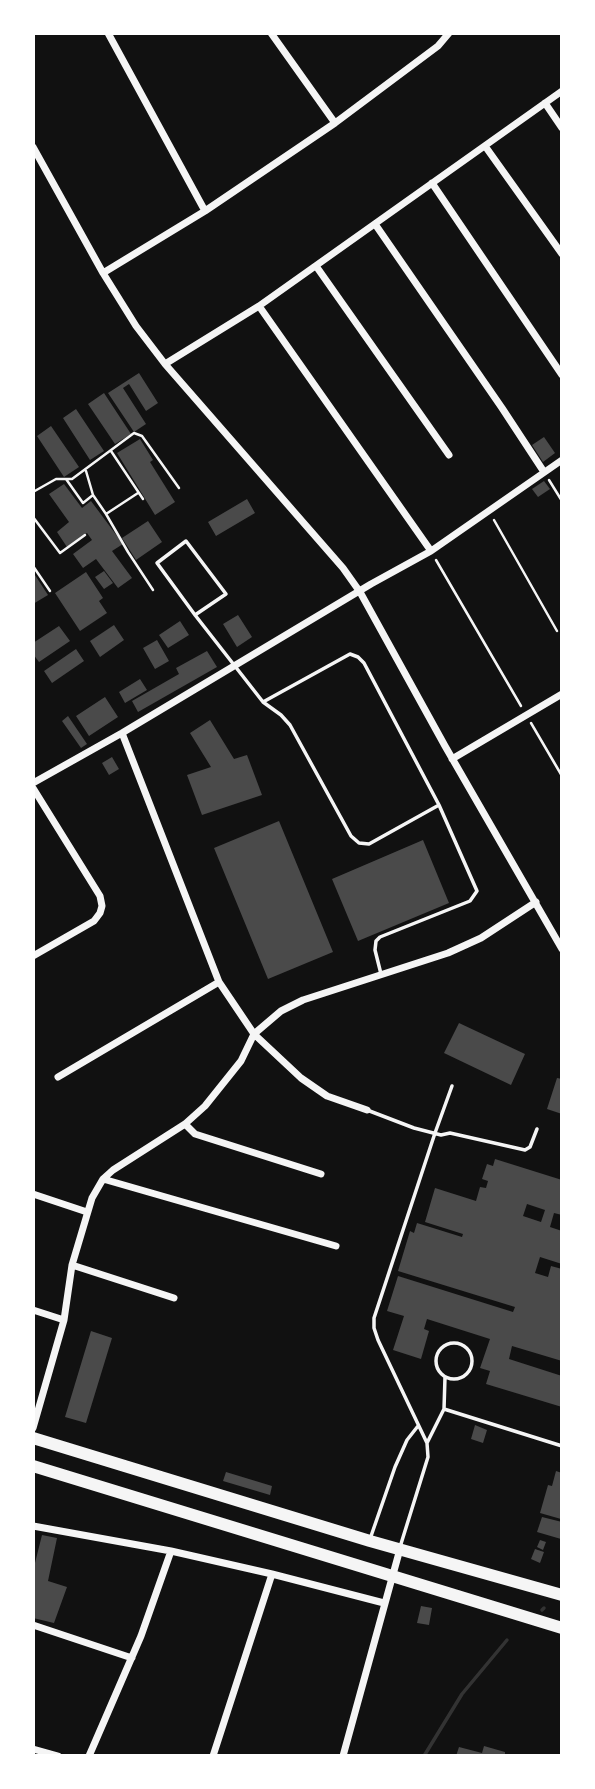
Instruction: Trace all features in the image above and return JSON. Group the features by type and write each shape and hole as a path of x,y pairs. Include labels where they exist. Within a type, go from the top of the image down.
{"main road":[{"path":"33,1438 370,1541 562,1595"},
{"path":"33,1466 562,1628"}],"street":[{"path":"108,33 205,211"},
{"path":"271,33 335,123"},
{"path":"103,273 205,211 335,123 438,46 449,33"},
{"path":"165,364 259,306 562,91"},
{"path":"545,103 562,128"},
{"path":"485,146 562,254"},
{"path":"33,147 103,273 136,326 165,364 343,568 360,592 452,759 562,949"},
{"path":"432,183 562,375"},
{"path":"375,224 544,472"},
{"path":"316,266 449,455"},
{"path":"259,306 431,551"},
{"path":"33,956 93,921 103,906 100,896 33,785 431,551 562,460"},
{"path":"452,759 562,694"},
{"path":"122,733 219,982 254,1034 301,1078 327,1096 367,1110"},
{"path":"33,1428 64,1320 72,1265 92,1198 103,1179 185,1124 205,1106 241,1061 254,1034 281,1011 303,999 448,953 481,937 536,902"},
{"path":"553,933 562,928"},
{"path":"58,1077 219,982"},
{"path":"185,1124 195,1134 321,1174"},
{"path":"103,1179 336,1246"},
{"path":"33,1194 88,1212"},
{"path":"72,1265 174,1298"},
{"path":"33,1310 64,1320"},
{"path":"33,1526 171,1551 384,1603"},
{"path":"343,1756 400,1549"},
{"path":"89,1756 132,1658 171,1551"},
{"path":"213,1756 272,1574"},
{"path":"33,1625 132,1658"},
{"path":"33,1749 58,1756"}],"lane":[{"path":"195,615 226,594 186,541 157,563 195,615 263,702 290,725 351,836 359,843 369,844 439,805"},
{"path":"263,702 350,654 358,657 364,663 439,805 477,891 470,901 380,937 376,941 375,950 381,974"},
{"path":"400,1549 428,1457 426,1443 376,1335 374,1318 452,1086"},
{"path":"367,1110 441,1135 450,1133 525,1150 530,1147 537,1129"},
{"path":"426,1443 444,1409 445,1377 437,1368 438,1351 452,1342 468,1348 472,1359 470,1370 461,1378 445,1377"},
{"path":"444,1409 562,1446"},
{"path":"370,1541 403,1449 418,1426"}],"path":[{"path":"33,492 56,479 72,479 134,433 142,436 179,488"},
{"path":"111,451 143,499"},
{"path":"86,470 93,495 153,590"},
{"path":"544,472 562,501"},
{"path":"66,479 83,503 93,495"},
{"path":"106,514 139,493"},
{"path":"488,511 557,631"},
{"path":"33,517 60,553 85,535"},
{"path":"431,551 562,776"},
{"path":"33,566 50,591"}],"building":[{"path":"139,373 158,403 146,411 129,384 123,388 146,424 134,432 108,393"},
{"path":"104,393 131,434 115,444 88,404"},
{"path":"76,409 104,451 90,460 63,418"},
{"path":"51,426 79,467 64,477 37,436"},
{"path":"544,437 555,453 543,462 532,445"},
{"path":"140,439 153,460 150,462 175,502 155,515 117,453"},
{"path":"544,481 550,489 538,497 532,489"},
{"path":"64,484 82,508 91,501 123,544 112,551 132,578 118,588 96,559 83,568 73,554 92,540 87,533 67,547 57,532 69,522 49,494"},
{"path":"247,499 255,513 216,536 208,522"},
{"path":"148,521 162,542 136,560 122,538"},
{"path":"104,571 113,583 104,589 95,577"},
{"path":"33,572 48,595 33,604"},
{"path":"86,572 103,598 99,601 107,613 80,631 55,593"},
{"path":"238,615 252,637 237,647 223,624"},
{"path":"180,621 189,635 168,648 159,635"},
{"path":"114,625 124,640 100,657 90,641"},
{"path":"59,626 70,641 39,662 33,654 33,643"},
{"path":"157,640 169,661 155,669 143,648"},
{"path":"76,649 84,661 52,683 44,671"},
{"path":"207,651 217,667 138,712 132,701 179,674 176,668"},
{"path":"140,679 147,690 125,703 119,692"},
{"path":"105,697 118,717 89,736 76,716"},
{"path":"68,716 87,744 81,748 62,721"},
{"path":"210,720 234,759 247,755 262,795 202,815 187,775 211,767 190,733"},
{"path":"112,757 119,769 109,775 102,763"},
{"path":"279,821 333,952 268,979 214,848"},
{"path":"423,840 449,903 358,941 332,879"},
{"path":"459,1023 525,1054 511,1085 444,1053"},
{"path":"557,1078 562,1079 562,1114 547,1109"},
{"path":"495,1159 562,1180 562,1215 554,1213 550,1227 562,1231 562,1264 540,1257 535,1273 548,1277 551,1266 562,1269 562,1361 512,1346 509,1359 562,1376 562,1407 486,1384 490,1371 480,1368 490,1339 427,1319 424,1329 429,1331 421,1359 393,1350 404,1316 387,1311 398,1276 513,1312 515,1307 398,1271 410,1231 414,1233 417,1223 462,1237 463,1234 425,1222 435,1188 476,1201 480,1187 486,1188 488,1181 482,1179 487,1164 493,1166","holes":["527,1204 545,1210 541,1222 523,1216"]},
{"path":"91,1331 112,1338 86,1423 65,1417"},
{"path":"475,1425 487,1430 483,1443 471,1439"},
{"path":"556,1471 562,1473 561,1519 540,1513 548,1485 552,1486"},
{"path":"226,1472 272,1486 270,1495 223,1481"},
{"path":"542,1517 562,1522 561,1539 537,1532"},
{"path":"42,1535 57,1538 48,1581 67,1587 54,1623 33,1618 33,1571"},
{"path":"540,1540 546,1542 543,1550 537,1547"},
{"path":"535,1549 544,1552 540,1563 531,1559"},
{"path":"421,1606 432,1608 429,1625 417,1623"},
{"path":"484,1746 505,1752 505,1756 456,1756 459,1747 482,1753"}],"waterway":[{"path":"424,1756 462,1694 507,1640"}]}
